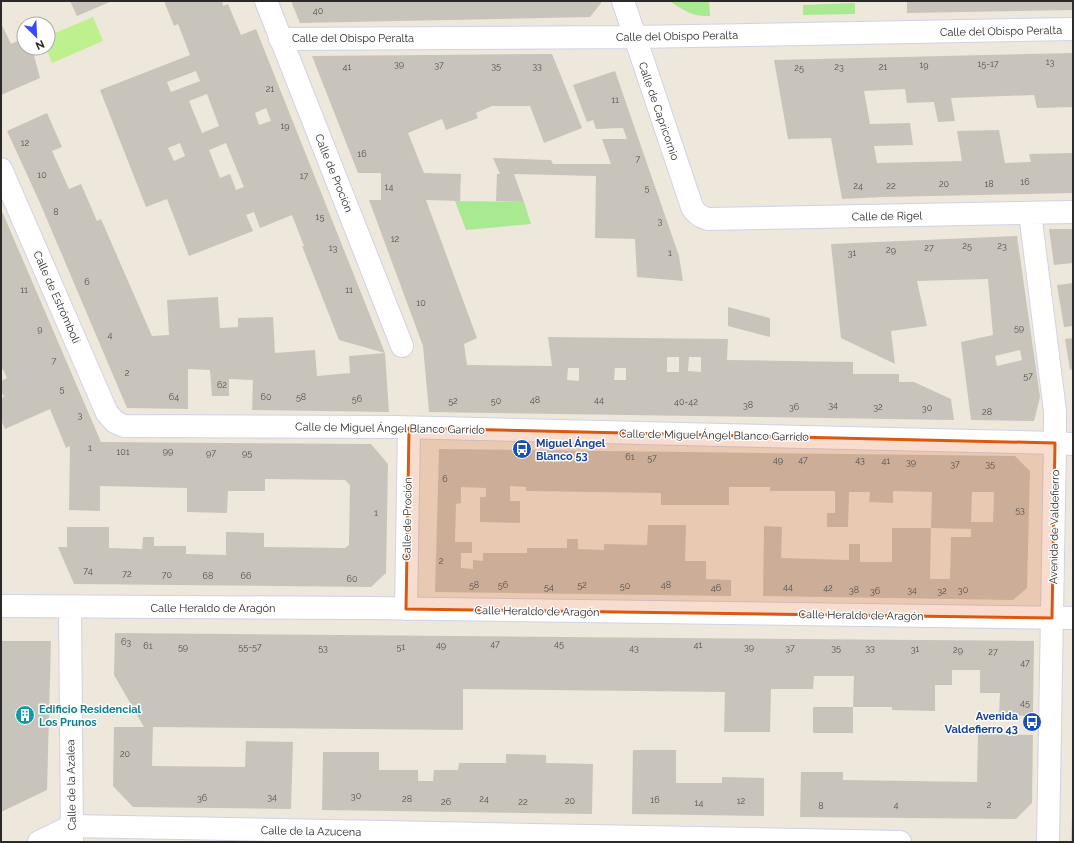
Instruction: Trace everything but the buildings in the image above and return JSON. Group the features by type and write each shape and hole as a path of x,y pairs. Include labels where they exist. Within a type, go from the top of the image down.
{"street":[{"name":"Calle de Proción","path":"266,1 402,346"},
{"name":"Calle de Capricornio","path":"623,1 692,207 695,214 701,217"},
{"name":"Calle del Obispo Peralta","path":"280,38 634,37 1073,29"},
{"name":"Calle de Estrómboli","path":"1,169 107,413 115,422"},
{"name":"Calle de Rigel","path":"701,217 718,219 1073,212"},
{"name":"Avenida de Valdefierro","path":"1030,213 1055,411 1064,444 1063,618 1048,842"},
{"name":"Calle de Miguel Ángel Blanco Garrido","path":"115,422 124,426 409,428 1064,444"},
{"name":"Calle de Proción","path":"406,609 409,428"},
{"name":"Calle Heraldo de Aragón","path":"1,606 406,609 1063,618"},
{"name":"Calle de la Azalea","path":"70,607 72,834"},
{"name":"Calle de la Azucena","path":"39,842 72,834 900,842"}],"highlighted area":[{"path":"409,428 1055,443 1052,618 406,609"}],"green space":[{"path":"669,1 709,1 710,16 693,14"},
{"path":"855,3 855,14 803,15 803,5"},
{"path":"93,17 103,41 52,63 49,56 56,56 56,33"},
{"path":"455,201 524,202 531,224 466,230"}],"place":[{"name":"Miguel Ángel Blanco 53","path":"522,449"},
{"name":"Edificio Residencial Los Prunos","path":"25,715"},
{"name":"Avenida Valdefierro 43","path":"1032,722"}]}
